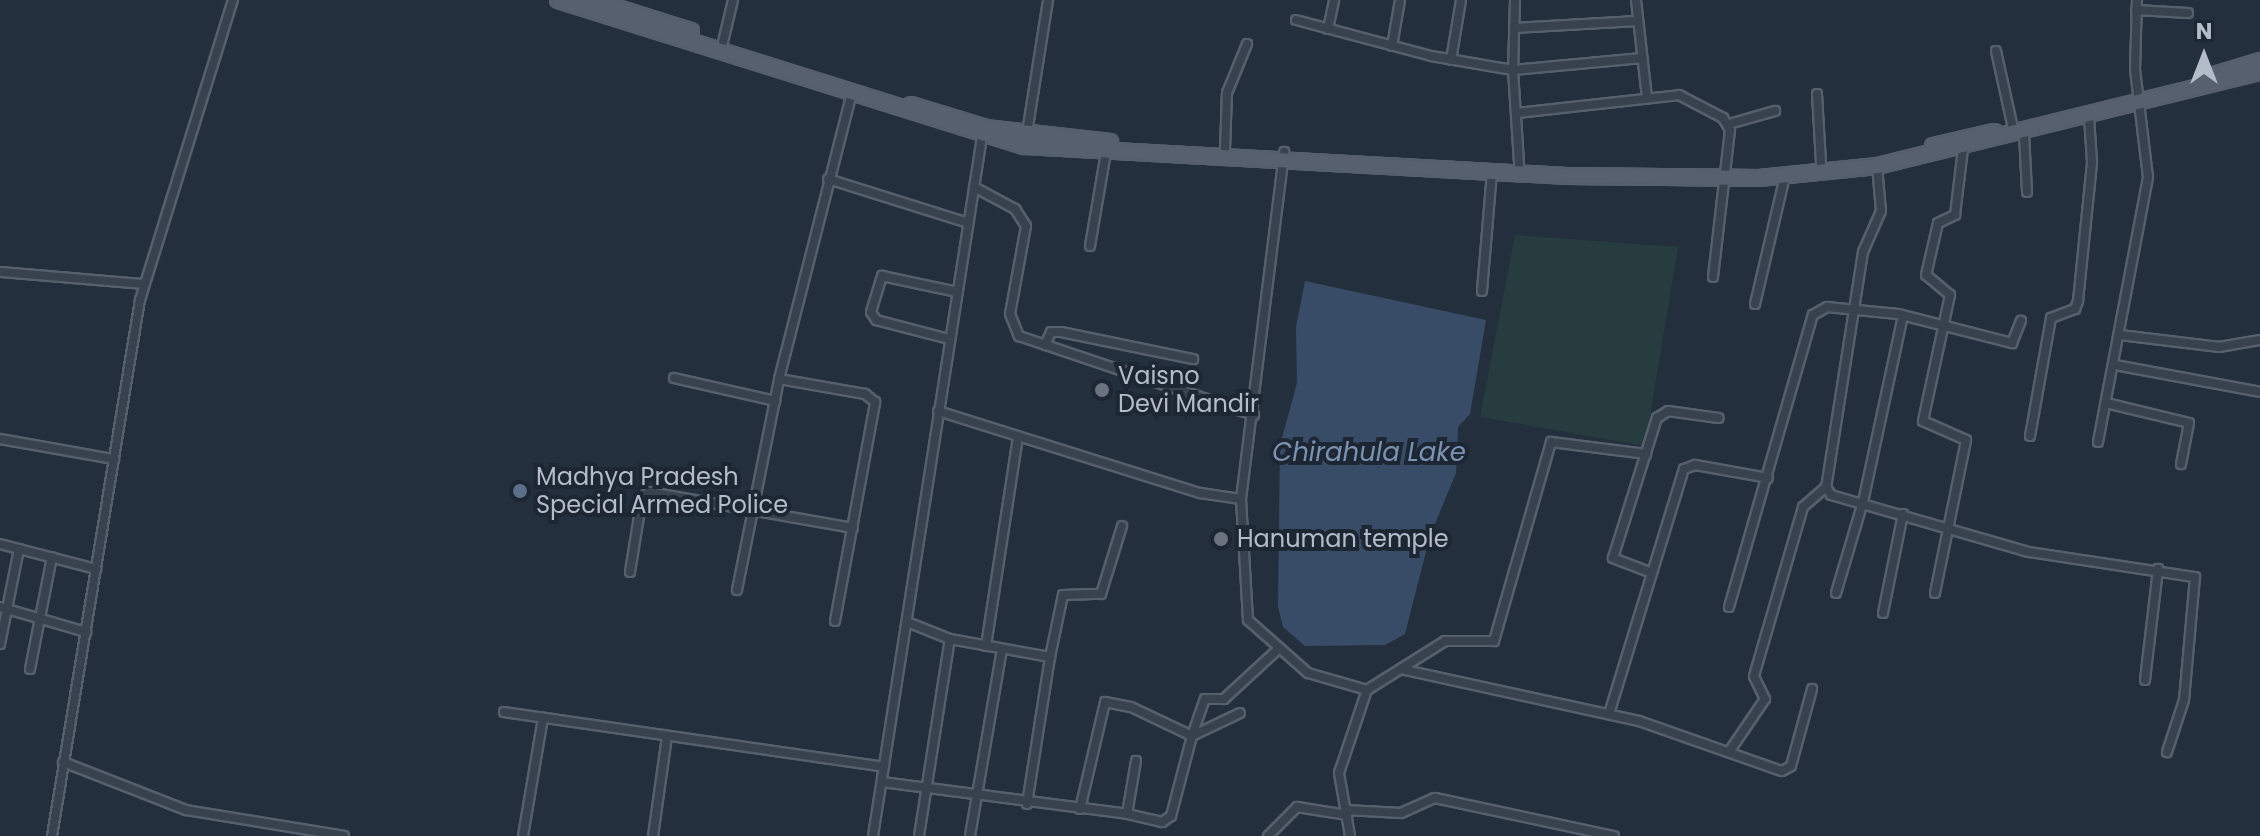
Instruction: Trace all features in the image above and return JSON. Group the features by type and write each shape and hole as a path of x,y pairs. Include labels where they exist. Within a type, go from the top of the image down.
{"main road":[{"path":"558,0 982,137 1225,149 1492,172 1785,176 1877,166 1963,149 2018,131 2260,72"},
{"path":"592,0 874,94 1026,140 1106,152 1519,164 1726,175 1821,164 2089,117 2260,61"}],"street":[{"path":"52,836 143,284 233,0"},
{"path":"723,42 733,0"},
{"path":"1026,140 1048,0"},
{"path":"1328,29 1334,0"},
{"path":"1392,46 1400,0"},
{"path":"1451,60 1461,0"},
{"path":"1515,0 1513,70 1519,164"},
{"path":"1636,0 1647,98"},
{"path":"2098,442 2115,365 2148,177 2139,101 2136,5 2188,13"},
{"path":"1296,20 1451,60 1513,70 1642,58"},
{"path":"1514,28 1637,21"},
{"path":"1225,149 1227,93 1247,44"},
{"path":"1996,51 2018,131 2027,192"},
{"path":"1817,94 1821,164"},
{"path":"737,590 779,379 851,96"},
{"path":"1517,113 1686,96 1729,124 1775,111"},
{"path":"2030,436 2051,318 2075,309 2078,301 2092,162 2089,117"},
{"path":"1713,277 1729,124"},
{"path":"873,836 982,137"},
{"path":"1935,593 1966,440 1923,421 1950,295 1926,275 1938,223 1955,215 1963,149"},
{"path":"1090,246 1106,152"},
{"path":"1284,156 1254,415 1241,499 1248,620 1276,651 1308,673 1367,690"},
{"path":"1729,752 1765,699 1754,676 1803,507 1826,487 1863,252 1881,211 1877,166"},
{"path":"1482,291 1492,172"},
{"path":"1755,304 1785,176"},
{"path":"828,179 968,223"},
{"path":"974,187 1022,216 1027,233 1013,330 1045,345 1254,415"},
{"path":"0,272 143,284"},
{"path":"949,339 876,320 871,312 882,276 957,292"},
{"path":"1729,607 1813,315 1827,307 1854,308 1903,316 2012,343 2021,321"},
{"path":"1836,593 1863,502 1903,316"},
{"path":"1045,345 1051,332 1061,332 1193,359"},
{"path":"2120,335 2219,347 2260,340"},
{"path":"2115,365 2260,392"},
{"path":"674,378 775,401"},
{"path":"779,379 865,394 875,402 835,621"},
{"path":"2106,403 2189,423 2181,464"},
{"path":"938,411 1200,493 1241,499"},
{"path":"1652,573 1613,558 1646,454 1664,411 1719,418"},
{"path":"986,646 1018,437"},
{"path":"0,439 114,459"},
{"path":"1350,836 1339,773 1367,690 1405,670 1445,641 1494,641 1551,442 1646,454"},
{"path":"1609,714 1684,469 1695,465 1768,478"},
{"path":"1826,487 1831,495 2029,552 2192,574 2197,581 2184,700 2167,752"},
{"path":"630,572 642,498 649,492 853,528"},
{"path":"1883,613 1903,514"},
{"path":"1027,804 1063,595 1101,594 1122,526"},
{"path":"0,544 96,569"},
{"path":"0,644 4,608 19,549"},
{"path":"30,669 52,557"},
{"path":"2145,680 2158,569"},
{"path":"4,608 41,622 86,632"},
{"path":"907,622 950,639 1050,657"},
{"path":"919,836 950,639"},
{"path":"970,836 1002,649"},
{"path":"882,782 977,798 1127,814 1162,822 1171,816 1205,699 1224,699 1276,651"},
{"path":"1405,670 1609,714 1789,769 1812,689"},
{"path":"1080,809 1105,702 1131,707 1192,736"},
{"path":"504,712 884,767"},
{"path":"1192,736 1240,713"},
{"path":"523,836 543,718"},
{"path":"653,836 667,736"},
{"path":"1127,814 1136,761"},
{"path":"63,762 186,810 344,836"},
{"path":"1268,836 1297,807 1347,813 1401,813 1435,798 1614,836"},
{"path":"262,836 263,824"}],"green space":[{"path":"1515,235 1678,247 1645,446 1480,417"}],"water":[{"name":"Chirahula Lake","path":"1305,281 1486,320 1470,414 1458,427 1456,473 1430,536 1405,634 1385,645 1305,646 1283,627 1278,607 1280,445 1297,383 1296,327"}],"place":[{"name":"Vaisno Devi Mandir","path":"1102,390"},
{"name":"Madhya Pradesh Special Armed Police","path":"520,491"},
{"name":"Hanuman temple","path":"1221,539"}]}
